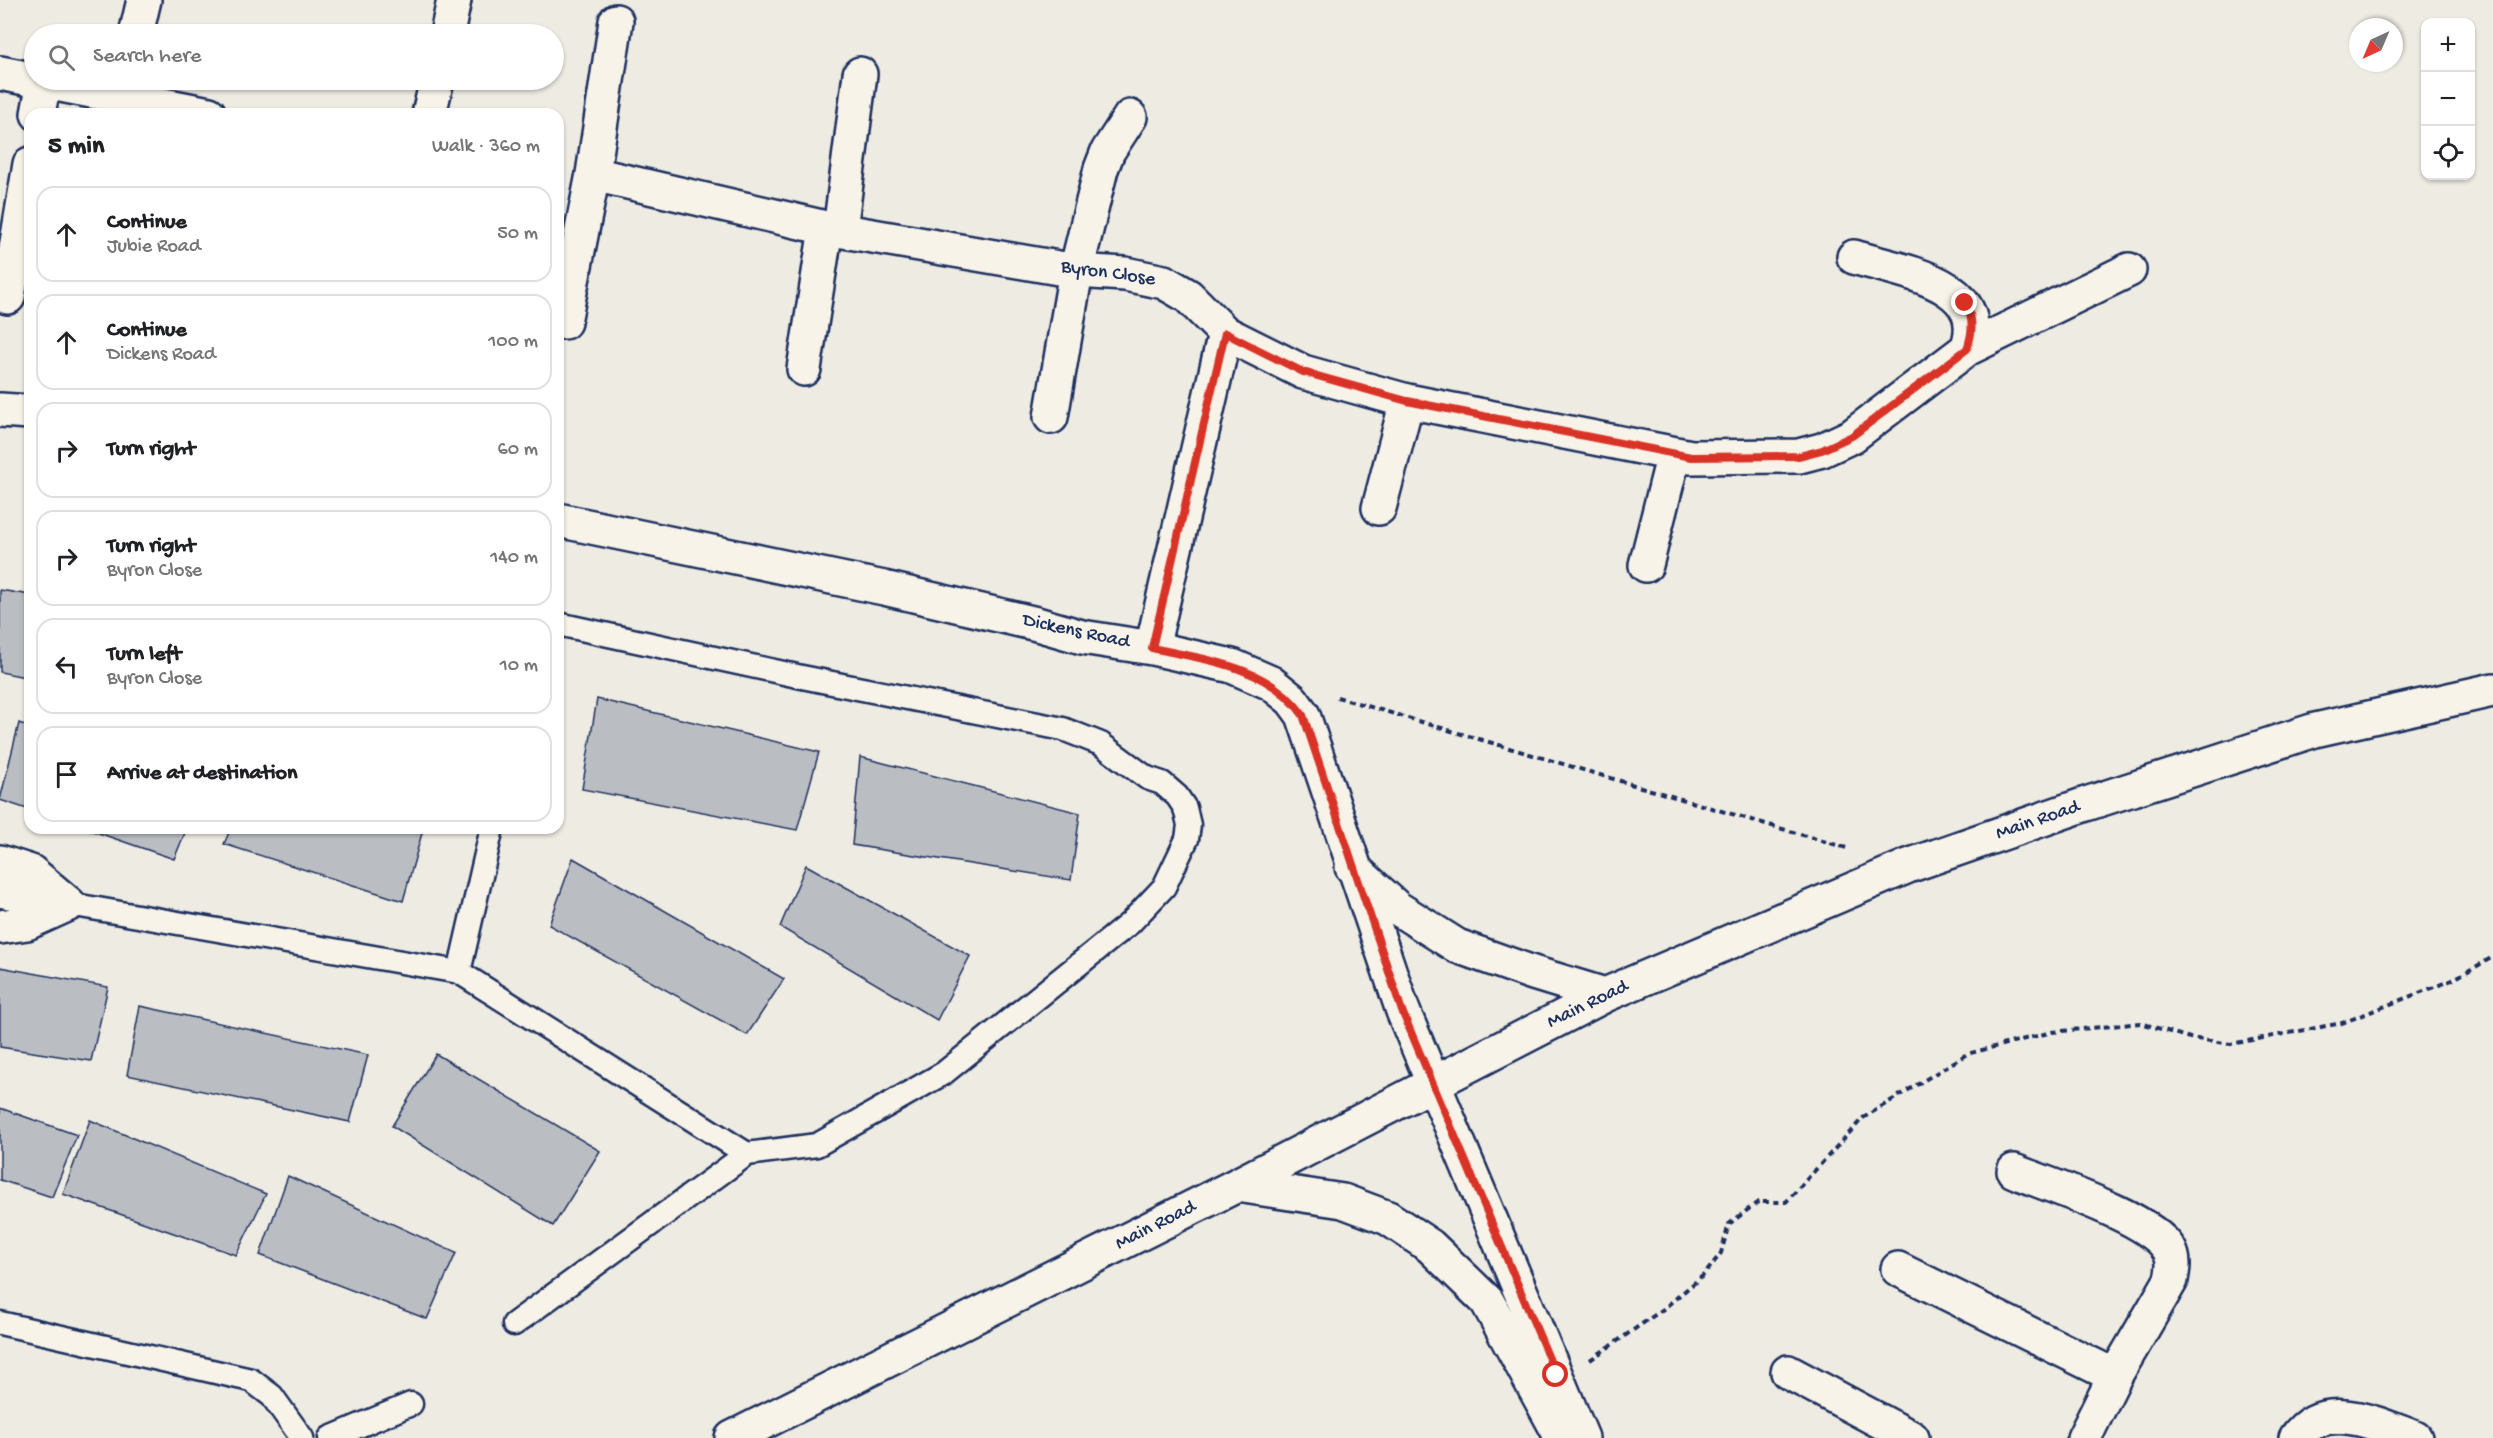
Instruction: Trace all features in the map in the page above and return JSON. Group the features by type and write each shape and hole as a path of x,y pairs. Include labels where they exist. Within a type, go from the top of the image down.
{"street":[{"path":"138,24 144,0"},
{"path":"449,24 454,0"},
{"path":"564,322 593,174 616,21"},
{"path":"0,73 24,77"},
{"path":"804,369 833,229 861,74"},
{"path":"39,108 42,90"},
{"path":"131,90 189,108"},
{"path":"430,108 435,90"},
{"path":"1051,417 1076,271 1101,169 1108,151 1130,117"},
{"name":"Byron Close","path":"593,174 833,229 1076,271 1125,274 1164,282 1188,296 1225,333 1303,372 1407,401 1691,457 1799,456 1822,450 1852,436 1967,349 2129,270"},
{"path":"8,297 24,200"},
{"path":"1854,257 1934,282 1954,293 1965,303 1972,322 1972,335 1967,349"},
{"path":"1152,648 1225,333"},
{"path":"1380,508 1407,401"},
{"path":"0,410 24,412"},
{"path":"1646,565 1674,454"},
{"name":"Dickens Road","path":"564,521 884,588 1082,637 1152,648 1232,666 1271,683 1292,700 1303,715 1402,1011 1582,1438"},
{"name":"Main Road","path":"732,1438 1237,1185 1605,995 1908,866 2097,800 2314,730 2493,690"},
{"path":"0,862 31,872 69,904"},
{"path":"1352,867 1397,908 1457,946 1605,995"},
{"path":"0,890 69,904"},
{"path":"0,927 27,923 69,904"},
{"path":"2014,1171 2140,1224 2169,1250 2174,1266 2170,1280 2115,1376 2084,1438"},
{"path":"1237,1185 1342,1201 1388,1218 1430,1246 1487,1301 1562,1438"},
{"path":"1898,1269 2115,1376"},
{"path":"1788,1372 1912,1438"},
{"path":"2296,1438 2313,1422 2353,1416 2415,1438"}],"lane":[{"path":"514,1324 747,1154 817,1145 944,1072 1130,923 1164,887 1187,839 1189,825 1185,808 1177,796 1162,783 1147,777 1101,744 1063,729 802,677 564,625"},
{"path":"459,972 491,834"},
{"path":"69,904 459,972 747,1154"},
{"path":"0,1323 251,1380 272,1396 302,1438"},
{"path":"330,1438 411,1404"}],"path":[{"path":"1335,697 1851,849"},
{"path":"1556,1375 1595,1358 1662,1310 1706,1274 1721,1253 1728,1224 1758,1203 1786,1202 1863,1118 1967,1054 2052,1032 2141,1023 2190,1038 2231,1044 2342,1023 2452,980 2493,957"}],"building":[{"path":"0,590 24,594 24,677 0,672"},
{"path":"597,699 819,752 797,830 582,789"},
{"path":"19,723 24,725 24,808 0,800"},
{"path":"860,757 1080,813 1071,880 852,845"},
{"path":"101,834 184,834 174,859"},
{"path":"228,834 422,834 403,901 224,844"},
{"path":"573,858 784,979 747,1035 549,925"},
{"path":"806,865 970,956 937,1020 780,927"},
{"path":"0,967 108,987 91,1061 0,1047"},
{"path":"140,1006 368,1055 350,1122 127,1075"},
{"path":"436,1054 600,1151 553,1226 392,1126"},
{"path":"0,1108 77,1135 52,1197 0,1180"},
{"path":"90,1120 266,1194 236,1255 63,1194"},
{"path":"288,1176 456,1253 427,1319 260,1255"}],"route":[{"path":"1556,1375 1402,1011 1303,715 1282,691 1252,674 1232,666 1152,648 1225,333 1303,372 1407,401 1691,457 1799,456 1822,450 1852,436 1967,349 1972,335 1972,322 1970,311 1965,303"}]}
